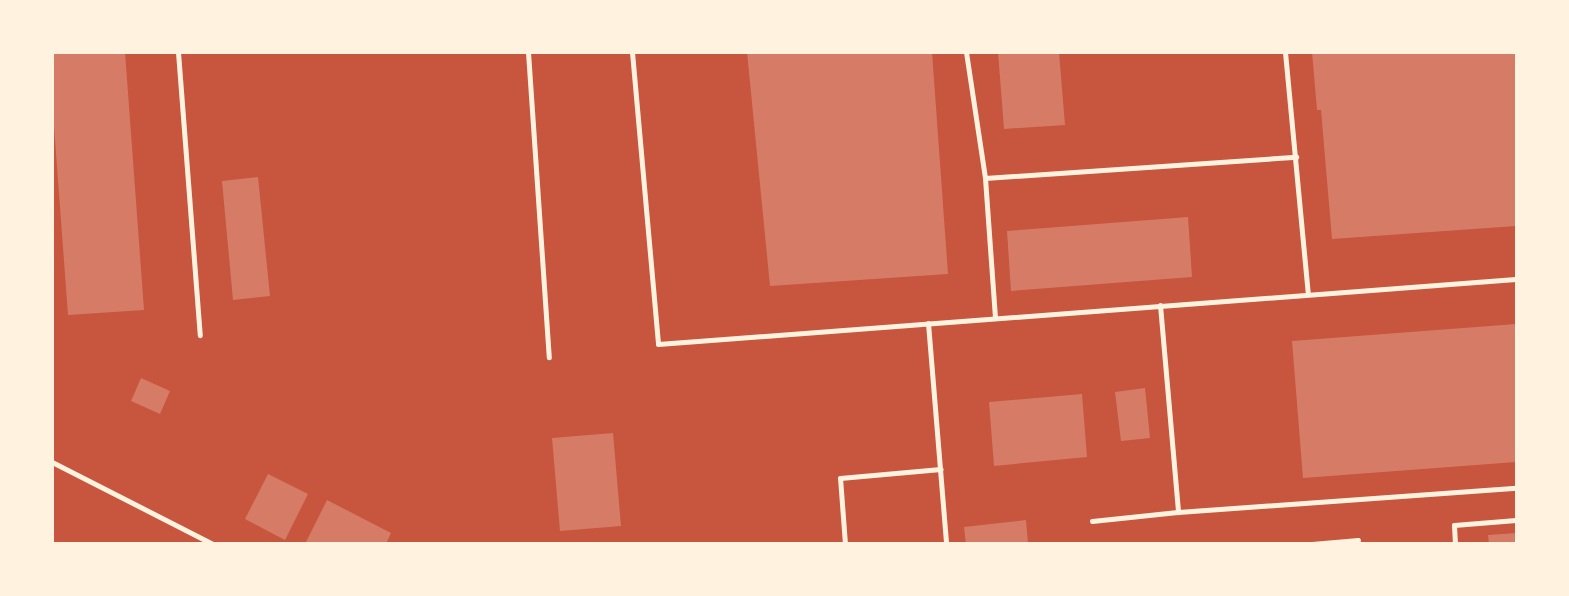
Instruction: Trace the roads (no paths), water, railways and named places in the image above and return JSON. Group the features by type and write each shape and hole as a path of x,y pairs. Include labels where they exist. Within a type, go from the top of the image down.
{"lane":[{"path":"178,52 200,335"},
{"path":"528,52 550,357"},
{"path":"632,52 658,344 1517,279"},
{"path":"966,52 985,178 995,317"},
{"path":"1285,52 1308,294"},
{"path":"985,178 1296,157"},
{"path":"1160,305 1178,512"},
{"path":"928,323 946,544"},
{"path":"52,463 213,544"},
{"path":"845,544 840,478 941,469"},
{"path":"1092,522 1178,512 1517,488"},
{"path":"1455,544 1454,525 1517,520"}]}
